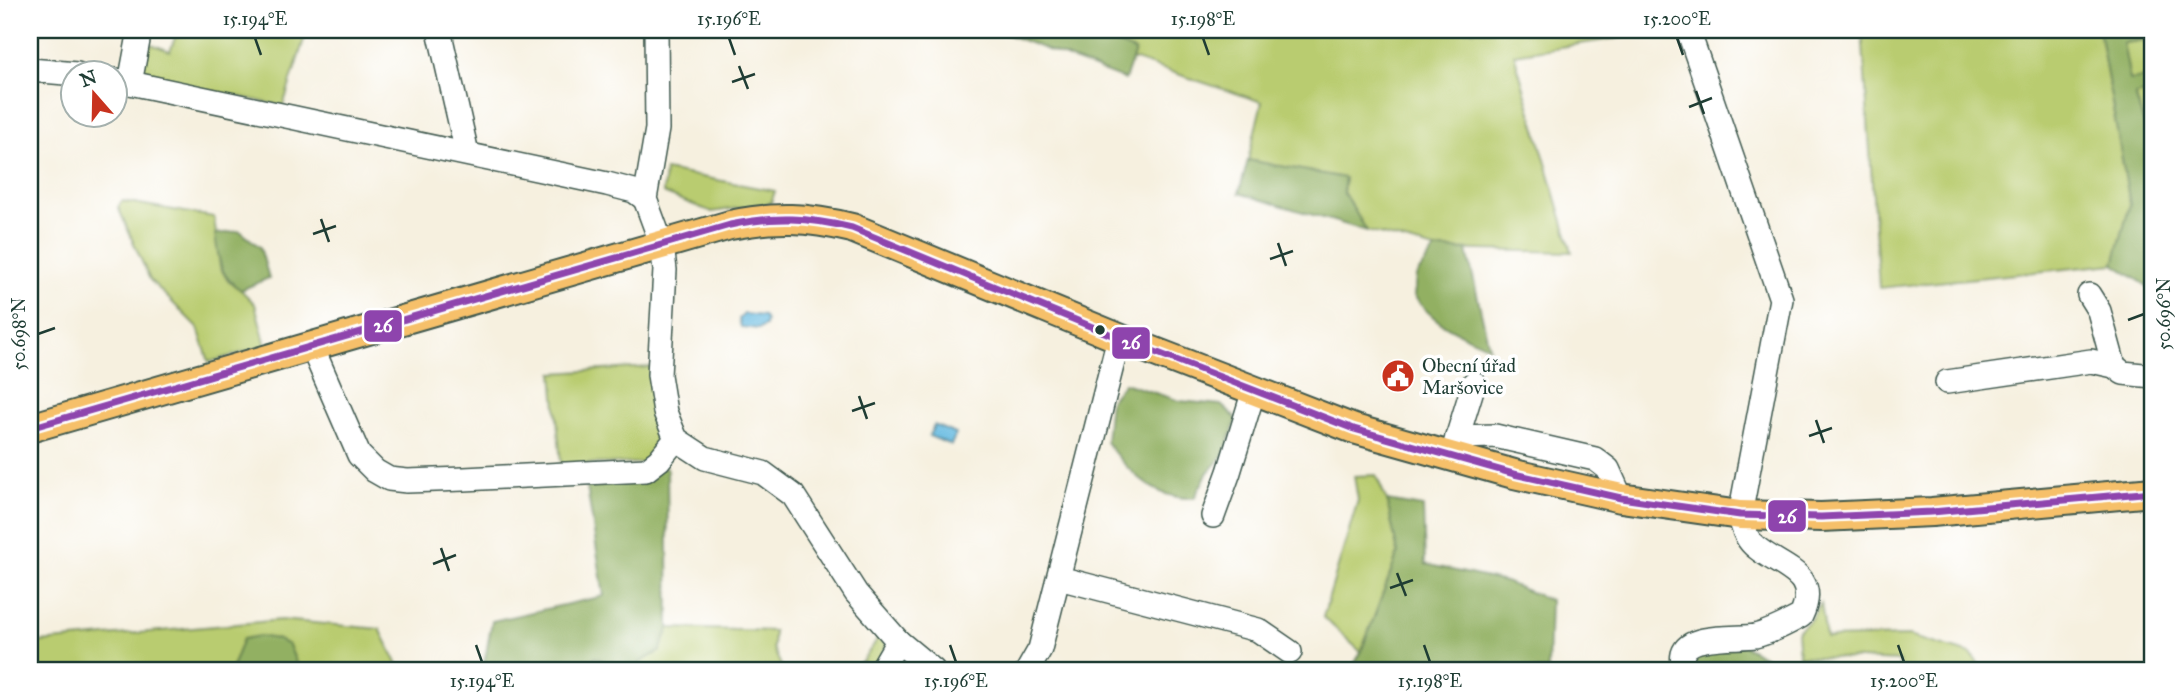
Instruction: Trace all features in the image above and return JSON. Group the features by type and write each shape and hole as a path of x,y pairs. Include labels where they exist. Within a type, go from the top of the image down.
{"main road":[{"path":"30,428 730,225 764,218 820,220 852,228 1119,338 1354,429 1454,447 1514,474 1621,498 1740,515 1821,517 1932,513 2153,492"}],"street":[{"path":"130,61 140,30"},
{"path":"439,30 467,153"},
{"path":"656,30 657,128 645,199 662,245 665,270 659,375 665,412 676,439 705,458 763,473 793,495 856,593 898,641 933,670"},
{"path":"1684,670 1683,653 1688,646 1708,639 1753,636 1771,630 1801,616 1808,595 1802,580 1789,568 1756,548 1747,538 1740,515 1781,299 1688,30"},
{"path":"30,70 60,73"},
{"path":"130,83 607,184 634,191 645,199"},
{"path":"2089,295 2099,311 2114,366"},
{"path":"1028,670 1041,649 1119,338"},
{"path":"312,347 359,455 375,471 389,479 464,479 646,470 659,460 676,439"},
{"path":"1947,382 2091,361 2114,366 2123,373 2153,376"},
{"path":"1454,447 1474,383"},
{"path":"1213,516 1254,390"},
{"path":"1059,578 1258,630 1290,652"},
{"path":"881,670 898,641"}],"green space":[{"path":"178,30 231,30 243,37 253,30 307,30 283,106 149,78 142,70 144,47 151,44 170,51"},
{"path":"996,30 1079,30 1135,51 1125,80"},
{"path":"1079,30 1671,30 1514,54 1572,252 1435,249 1367,231 1343,192 1345,178 1248,160 1262,102 1132,59 1135,52"},
{"path":"1862,30 2099,30 2130,204 2114,264 1879,288"},
{"path":"2099,30 2153,30 2153,39 2123,43 2130,80 2153,77 2153,92 2135,95 2153,154 2153,285 2149,287 2114,264 2130,204"},
{"path":"2153,39 2153,77 2130,81 2123,43"},
{"path":"2153,92 2153,154 2135,94"},
{"path":"1248,160 1345,178 1343,192 1367,231 1239,193"},
{"path":"665,170 775,191 771,203 712,212 663,193"},
{"path":"122,201 214,217 220,267 228,281 255,304 266,346 209,362 198,328 150,280 118,207"},
{"path":"240,231 260,247 269,278 241,290 224,272 215,234"},
{"path":"1435,249 1467,250 1489,347 1430,315 1414,296 1416,276"},
{"path":"651,367 663,437 653,456 642,463 561,464 553,373"},
{"path":"1124,383 1180,401 1221,405 1237,419 1223,456 1208,472 1194,498 1166,494 1143,482 1106,442 1110,400"},
{"path":"667,467 669,628 660,651 639,663 636,670 607,670 605,662 596,657 583,662 580,670 483,670 492,621 604,596 586,481"},
{"path":"1376,475 1387,501 1398,553 1361,652 1323,617 1358,500 1354,476"},
{"path":"1387,501 1423,507 1425,564 1505,582 1550,600 1548,670 1351,670 1361,652 1398,553"},
{"path":"1821,603 1826,638 1909,636 1971,654 1983,670 1900,670 1899,661 1799,656 1797,632 1810,620"},
{"path":"281,620 380,629 398,665 453,670 296,670 298,667 243,639 231,670 30,670 30,643"},
{"path":"669,628 774,631 773,648 783,670 636,670 639,663 660,651"},
{"path":"259,636 277,639 289,645 298,667 296,670 231,670 243,639"},
{"path":"879,637 887,645 873,670 852,670 863,660"},
{"path":"1739,643 1775,662 1778,670 1693,670 1691,664 1695,652"},
{"path":"596,657 605,662 607,670 580,670 583,662"}],"water":[{"path":"744,314 763,316 765,326 759,329 741,327 739,319"},
{"path":"934,425 956,434 951,445 929,436"}],"transit line":[{"name":"26","path":"30,428 730,225 791,219 852,228 1119,338 1354,429 1514,474 1621,498 1740,515 1821,517 1932,512 2153,492"}],"place":[{"name":"Obecní úřad Maršovice","path":"1398,376"}]}
